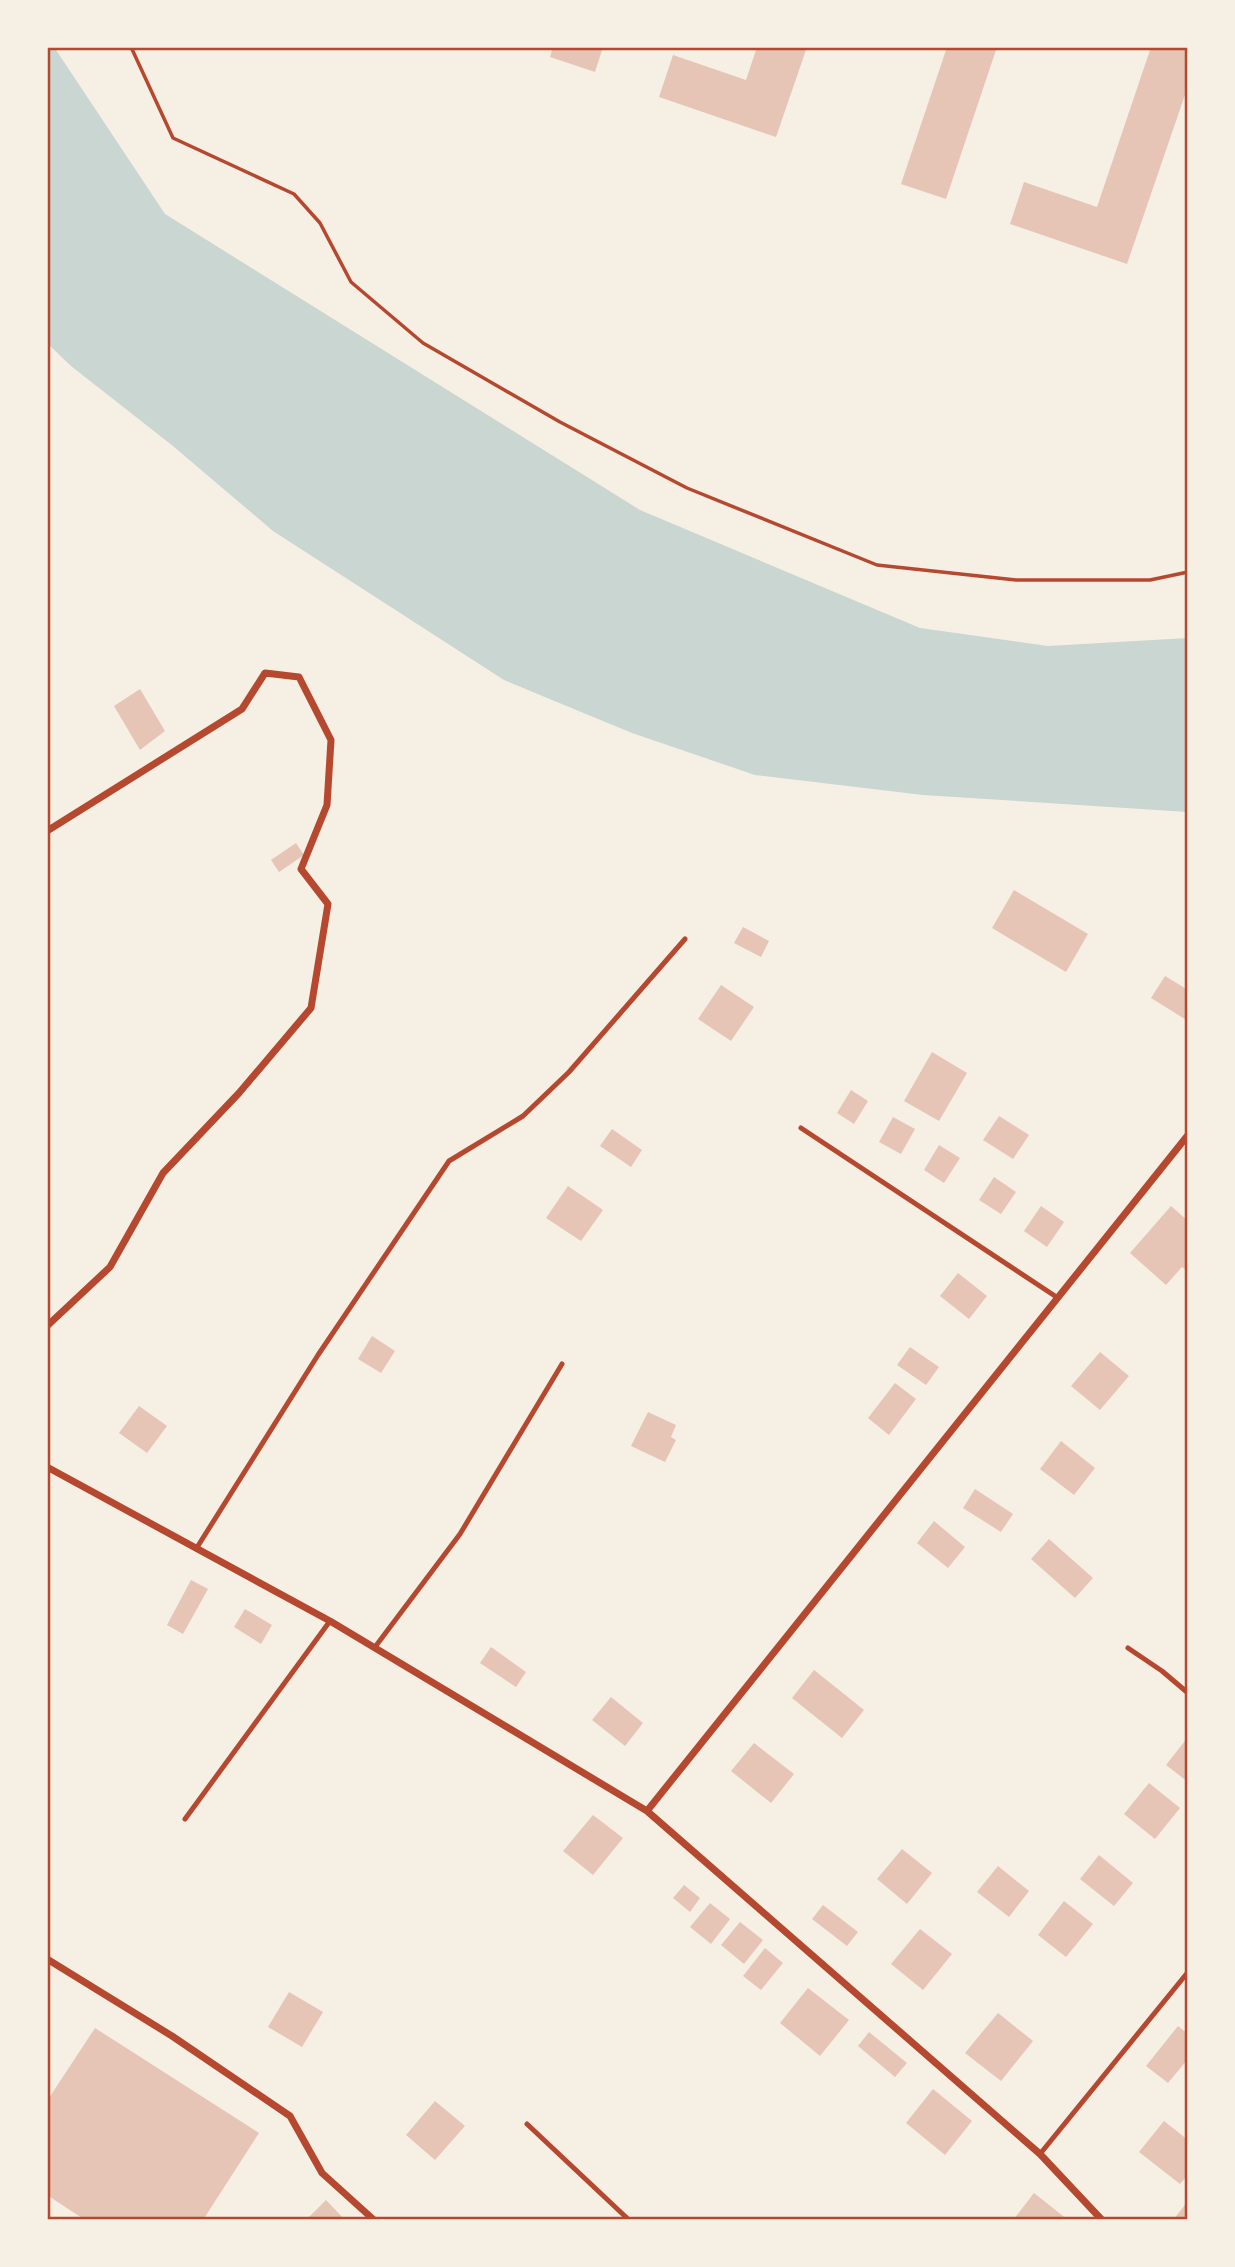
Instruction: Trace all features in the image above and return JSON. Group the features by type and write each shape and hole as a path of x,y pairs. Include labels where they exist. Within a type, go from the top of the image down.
{"street":[{"path":"47,831 242,709 265,673 299,677 331,740 327,805 300,869 328,904 312,1008 239,1093 163,1173 110,1267 47,1326"},
{"path":"646,1811 1188,1135"},
{"path":"47,1467 330,1621 646,1811 1040,2154 1102,2220"},
{"path":"47,1959 172,2036 290,2116 321,2173 374,2220"}],"lane":[{"path":"197,1549 318,1355 449,1161 523,1116 569,1072 685,939"},
{"path":"800,1128 1058,1298"},
{"path":"375,1647 460,1534 562,1364"},
{"path":"185,1819 330,1621"},
{"path":"1128,1648 1188,1693"},
{"path":"1040,2154 1188,1972"},
{"path":"527,2124 629,2220"}],"path":[{"path":"131,47 173,138 293,194 320,223 351,282 423,343 560,422 687,488 877,565 1016,580 1150,580 1188,572"}],"shaded area":[{"path":"47,47 54,47 165,214 640,510 920,628 1048,646 1188,638 1188,812 923,795 755,775 632,733 504,680 273,531 173,446 71,366 47,343"}],"building":[{"path":"553,47 603,47 595,72 550,57"},
{"path":"757,47 807,47 776,137 659,97 673,55 746,80"},
{"path":"947,47 997,47 946,199 901,184"},
{"path":"1151,47 1188,47 1188,86 1127,264 1010,224 1024,182 1097,207"},
{"path":"140,689 165,731 140,750 114,706"},
{"path":"296,843 304,855 279,872 271,860"},
{"path":"1014,890 1088,934 1066,972 992,928"},
{"path":"743,927 769,941 761,957 734,943"},
{"path":"1165,976 1188,990 1188,1021 1151,998"},
{"path":"721,985 754,1007 731,1041 698,1019"},
{"path":"932,1052 967,1073 939,1121 904,1101"},
{"path":"851,1090 868,1101 854,1124 837,1113"},
{"path":"999,1116 1029,1135 1013,1159 983,1140"},
{"path":"893,1117 915,1129 901,1154 879,1142"},
{"path":"612,1129 642,1150 631,1167 600,1146"},
{"path":"939,1145 960,1158 944,1183 924,1170"},
{"path":"994,1177 1016,1192 1001,1214 979,1200"},
{"path":"568,1186 603,1210 581,1241 546,1218"},
{"path":"1041,1206 1064,1222 1047,1247 1024,1231"},
{"path":"1171,1206 1188,1221 1188,1268 1186,1270 1182,1267 1166,1285 1130,1253"},
{"path":"958,1273 987,1296 969,1319 940,1296"},
{"path":"372,1336 395,1351 381,1373 358,1359"},
{"path":"910,1347 939,1367 926,1385 897,1365"},
{"path":"1100,1352 1129,1376 1100,1410 1071,1386"},
{"path":"895,1383 916,1399 889,1435 868,1418"},
{"path":"139,1406 167,1426 147,1453 119,1433"},
{"path":"648,1412 676,1425 671,1437 676,1440 665,1462 631,1446"},
{"path":"1061,1441 1095,1468 1074,1495 1040,1469"},
{"path":"975,1489 1013,1514 1001,1532 963,1508"},
{"path":"934,1521 965,1547 948,1568 917,1543"},
{"path":"1049,1539 1093,1578 1075,1598 1031,1559"},
{"path":"191,1580 208,1589 183,1634 167,1625"},
{"path":"245,1609 272,1625 261,1644 234,1627"},
{"path":"491,1647 526,1672 516,1687 480,1663"},
{"path":"814,1670 864,1710 842,1738 792,1698"},
{"path":"611,1697 643,1723 625,1746 592,1720"},
{"path":"1188,1737 1188,1782 1166,1765"},
{"path":"754,1743 794,1774 771,1803 731,1771"},
{"path":"1149,1783 1180,1808 1155,1839 1124,1814"},
{"path":"593,1815 623,1838 593,1875 563,1851"},
{"path":"902,1849 932,1873 907,1904 877,1879"},
{"path":"1099,1855 1133,1883 1114,1906 1080,1879"},
{"path":"998,1866 1029,1891 1009,1917 977,1892"},
{"path":"684,1885 700,1898 690,1912 673,1898"},
{"path":"1064,1901 1093,1924 1066,1957 1038,1935"},
{"path":"710,1903 730,1919 711,1944 690,1927"},
{"path":"823,1905 858,1932 847,1946 812,1919"},
{"path":"740,1922 763,1940 744,1964 721,1945"},
{"path":"920,1929 952,1954 923,1990 891,1964"},
{"path":"765,1948 783,1963 761,1990 743,1976"},
{"path":"808,1988 849,2020 820,2056 780,2023"},
{"path":"289,1992 323,2012 302,2047 268,2027"},
{"path":"998,2013 1033,2041 1001,2081 965,2053"},
{"path":"1178,2026 1188,2034 1188,2059 1168,2083 1146,2066"},
{"path":"95,2028 259,2133 203,2220 85,2220 47,2195 47,2101"},
{"path":"869,2032 907,2063 895,2077 858,2046"},
{"path":"933,2089 972,2121 945,2155 906,2123"},
{"path":"435,2101 465,2126 435,2160 406,2135"},
{"path":"1164,2121 1188,2140 1188,2175 1180,2184 1139,2152"},
{"path":"1034,2193 1068,2220 1013,2220"},
{"path":"326,2200 345,2220 306,2220"},
{"path":"1188,2201 1188,2220 1173,2220"}]}
